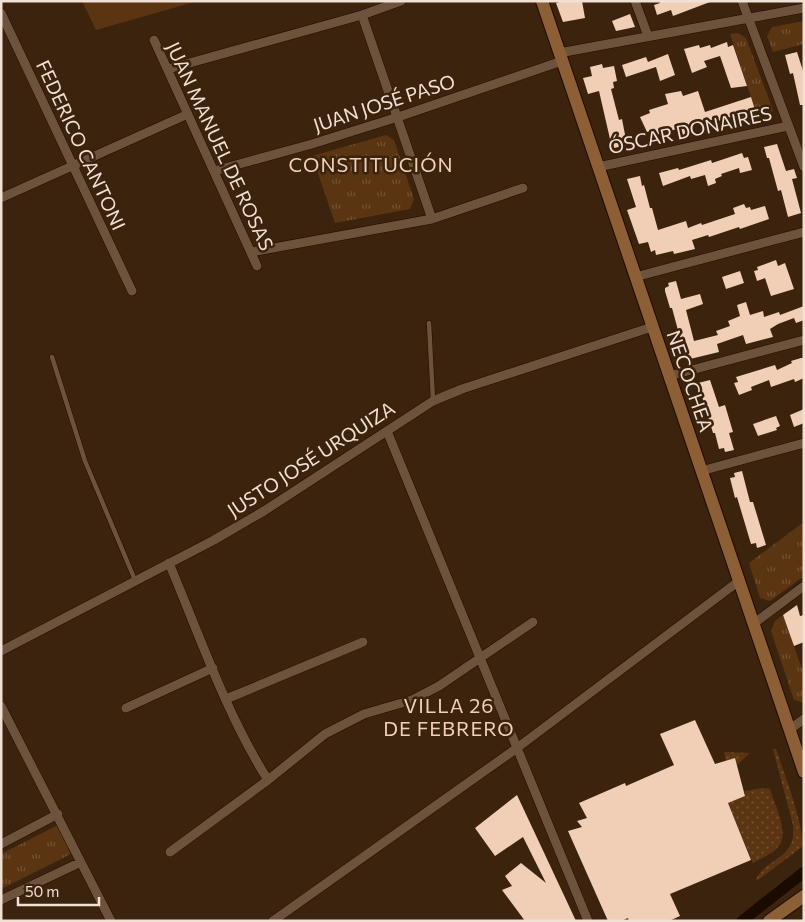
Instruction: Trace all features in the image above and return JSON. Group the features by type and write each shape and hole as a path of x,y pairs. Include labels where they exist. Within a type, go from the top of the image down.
{"main road":[{"name":"NECOCHEA","path":"542,1 804,772"},
{"path":"769,921 804,896"}],"street":[{"path":"168,69 362,15 401,1"},
{"path":"635,1 648,36"},
{"path":"742,1 804,167"},
{"name":"JUAN JOSÉ PASO","path":"214,170 312,144 398,117 560,57 648,36 804,8"},
{"name":"FEDERICO CANTONI","path":"1,13 132,291"},
{"path":"362,15 432,219"},
{"name":"JUAN MANUEL DE ROSAS","path":"154,40 257,266"},
{"path":"1,198 188,114"},
{"name":"ÓSCAR DONAIRES","path":"598,167 788,126"},
{"path":"251,252 432,219 523,188"},
{"path":"635,277 804,232"},
{"name":"JUSTO JOSÉ URQUIZA","path":"1,651 170,563 264,511 417,410 433,402 462,389 652,327"},
{"path":"669,376 804,340"},
{"path":"387,431 588,921"},
{"path":"701,471 804,443"},
{"path":"170,563 226,699 268,780"},
{"path":"273,921 517,748 738,581"},
{"path":"753,624 804,586"},
{"path":"170,852 268,780 325,734 364,714 412,700 439,686 480,660 533,622"},
{"path":"226,699 363,642"},
{"path":"126,708 213,668"},
{"path":"1,706 58,814 111,921"},
{"path":"789,730 804,719"},
{"path":"1,844 58,814"},
{"path":"1,900 81,862"}],"lane":[{"path":"429,324 433,402"},
{"path":"52,357 85,461 135,580"}],"green space":[{"path":"82,1 198,1 96,30"},
{"path":"804,21 804,44 773,52 767,36 772,27"},
{"path":"738,33 746,38 773,110 768,119 759,121 730,34"},
{"path":"386,135 394,140 414,199 410,209 335,223 312,156"},
{"path":"804,522 804,576 770,601 760,598 749,563"},
{"path":"783,615 804,675 804,703 794,700 771,631 775,621"},
{"path":"773,749 776,749 793,798 800,826 802,847 758,880 756,879 767,866 786,852 793,836 793,825"},
{"path":"724,752 750,753 737,765 735,758 726,761"},
{"path":"762,788 770,789 781,822 782,838 774,851 753,863 728,803 745,796 745,791"},
{"path":"58,825 71,854 1,889 1,854"}],"building":[{"path":"582,1 585,18 563,22 556,3"},
{"path":"659,1 710,2 673,16 671,10 657,15 654,5 660,3"},
{"path":"630,14 635,27 616,31 612,21"},
{"path":"727,42 728,47 733,45 747,86 731,88 720,56 704,61 707,67 692,73 684,49 699,45 700,48 710,45 711,48"},
{"path":"797,52 804,74 804,105 800,105 793,73 790,74 785,55"},
{"path":"668,54 675,75 660,81 656,67 626,77 622,65 646,57 648,62"},
{"path":"602,64 603,68 614,66 617,81 613,82 614,88 611,89 619,120 622,119 627,145 614,148 612,138 610,139 599,91 588,94 583,78 592,76 590,67"},
{"path":"681,91 683,96 698,91 705,112 751,97 757,116 742,121 740,114 715,122 714,119 693,126 696,135 680,139 677,129 653,136 651,131 647,132 640,117 650,113 649,110 668,104 665,94"},
{"path":"777,144 786,171 794,169 797,178 792,179 801,213 788,217 781,190 778,191 764,147"},
{"path":"742,153 744,158 748,157 752,170 740,173 739,168 721,174 722,176 715,179 716,183 708,186 705,175 691,179 690,176 663,186 659,173 678,168 679,170 711,160 712,163"},
{"path":"640,176 658,230 686,221 688,228 701,223 702,225 735,214 733,208 744,204 746,208 750,207 751,210 765,206 769,219 740,229 739,227 709,237 708,235 692,240 695,249 674,254 673,251 656,255 655,250 651,252 648,242 639,244 627,210 636,207 627,179"},
{"path":"776,260 778,266 785,263 794,289 771,296 765,278 757,281 754,271 758,270 757,267"},
{"path":"740,271 744,283 726,289 722,277"},
{"path":"676,281 681,299 700,294 703,304 686,310 694,341 718,335 716,331 730,326 728,321 740,316 737,305 746,302 750,315 763,311 764,317 779,312 780,315 804,306 804,320 796,323 794,318 778,324 770,329 773,337 746,344 743,335 717,344 719,352 686,360 678,356 675,347 682,345 672,308 670,308 665,291 665,288 669,286 668,283"},
{"path":"804,358 804,378 795,382 794,379 771,387 769,380 751,387 752,390 739,395 734,383 738,382 736,377 775,365 777,370 792,363 791,361"},
{"path":"710,380 719,407 725,405 733,432 729,433 734,450 725,452 724,448 719,449 715,433 713,433 698,383"},
{"path":"804,409 804,423 794,427 790,415"},
{"path":"776,416 780,426 776,428 777,430 758,436 753,424"},
{"path":"742,471 750,502 753,502 766,545 757,548 756,543 751,544 730,478 735,477 734,473"},
{"path":"797,605 800,616 804,615 804,642 794,646 783,615"},
{"path":"695,720 715,764 735,758 745,796 728,803 751,860 670,894 680,916 669,921 629,921 628,918 621,921 608,921 568,831 582,827 577,821 587,818 579,803 625,783 626,786 674,765 660,734"},
{"path":"517,795 576,921 525,921 502,890 512,886 505,876 521,863 546,883 523,837 495,856 475,828"}],"waterway":[{"path":"742,921 804,872"}],"district":[{"name":"CONSTITUCIÓN","path":"371,165"},
{"name":"VILLA 26 DE FEBRERO","path":"449,718"}]}
